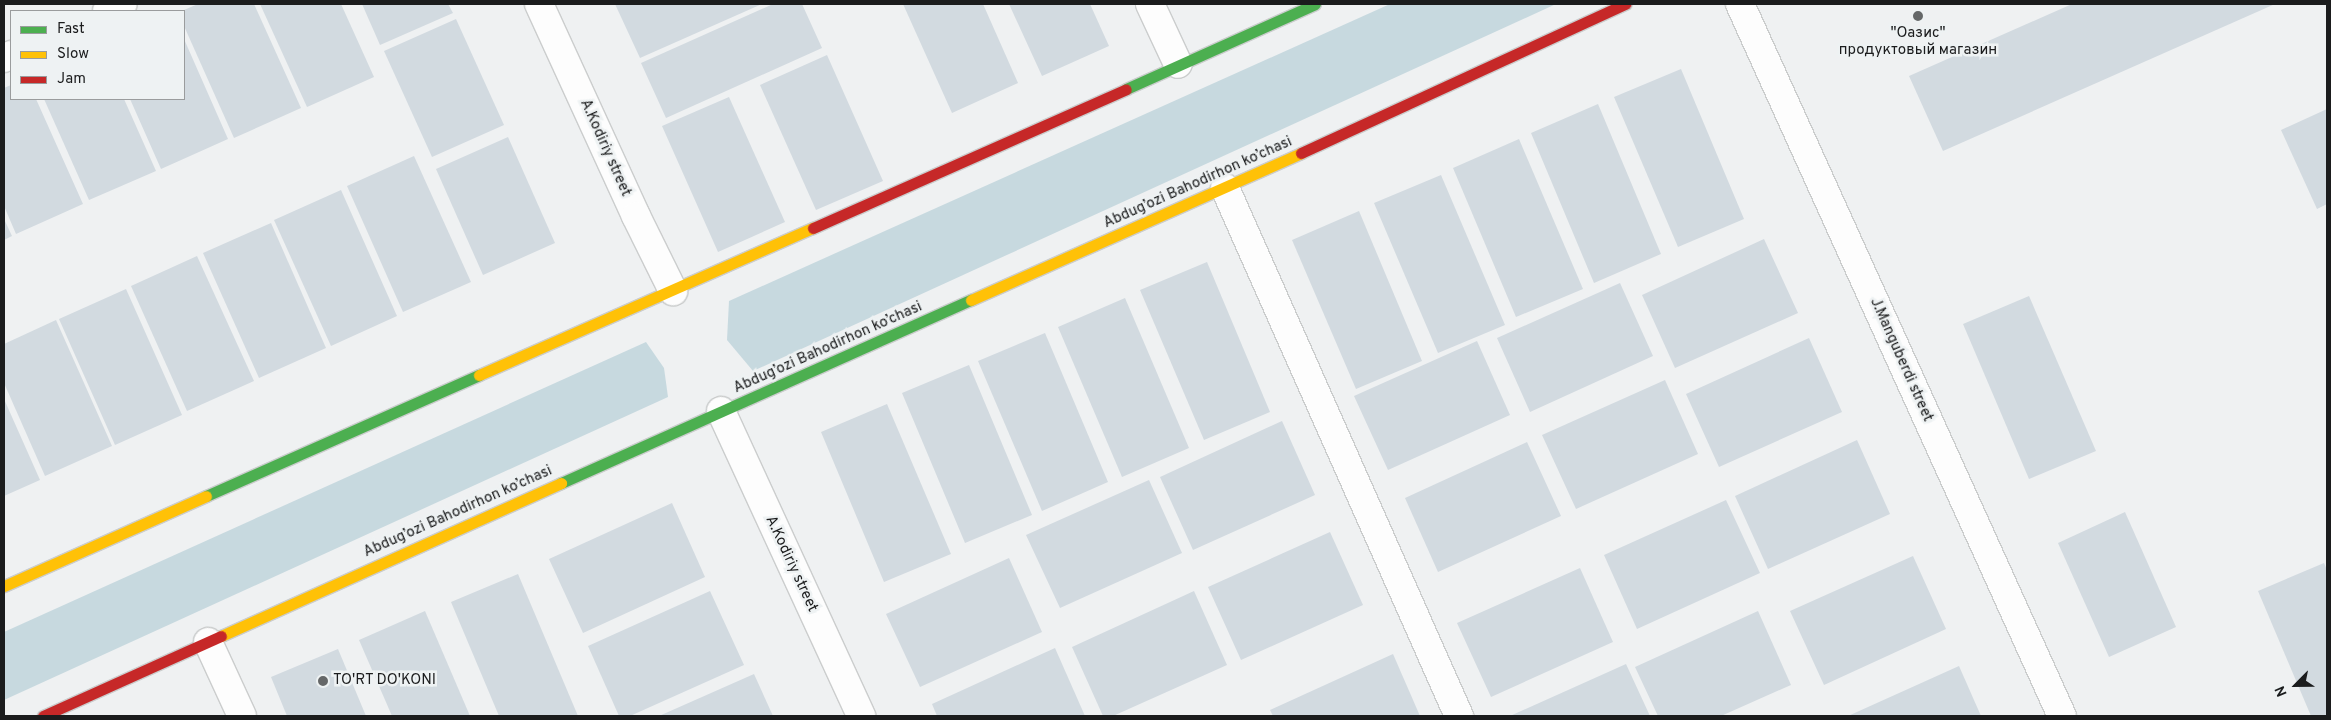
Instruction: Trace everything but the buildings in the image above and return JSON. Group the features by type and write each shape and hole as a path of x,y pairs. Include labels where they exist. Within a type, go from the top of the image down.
{"main road":[{"path":"4,586 605,319 673,291 1315,4"},
{"name":"Abdug’ozi Bahodirhon ko’chasi","path":"43,716 1225,188 1625,4"}],"street":[{"path":"109,10 123,4"},
{"name":"A.Kodiriy street","path":"539,4 636,216 673,291"},
{"path":"1150,4 1178,64"},
{"name":"J.Manguberdi street","path":"1740,4 2062,716"},
{"path":"1225,188 1459,716"},
{"name":"A.Kodiriy street","path":"721,412 861,716"},
{"path":"208,642 242,716"}],"shaded area":[{"path":"1390,4 1556,4 753,371 727,340 729,301"},
{"path":"646,342 664,368 668,397 4,700 4,632"}],"traffic: fast":[{"path":"1126,89 1315,4"},
{"path":"561,483 971,300"},
{"path":"206,496 479,375"}],"traffic: slow":[{"path":"971,300 1301,153"},
{"path":"479,375 813,228"},
{"path":"221,636 561,483"},
{"path":"4,586 206,496"}],"traffic: jam":[{"path":"1301,153 1625,4"},
{"path":"813,228 1126,89"},
{"path":"43,716 221,636"}],"place":[{"name":"\"Оазис\" продуктовый магазин","path":"1918,16"},
{"name":"TO'RT DO'KONI","path":"323,681"}]}
